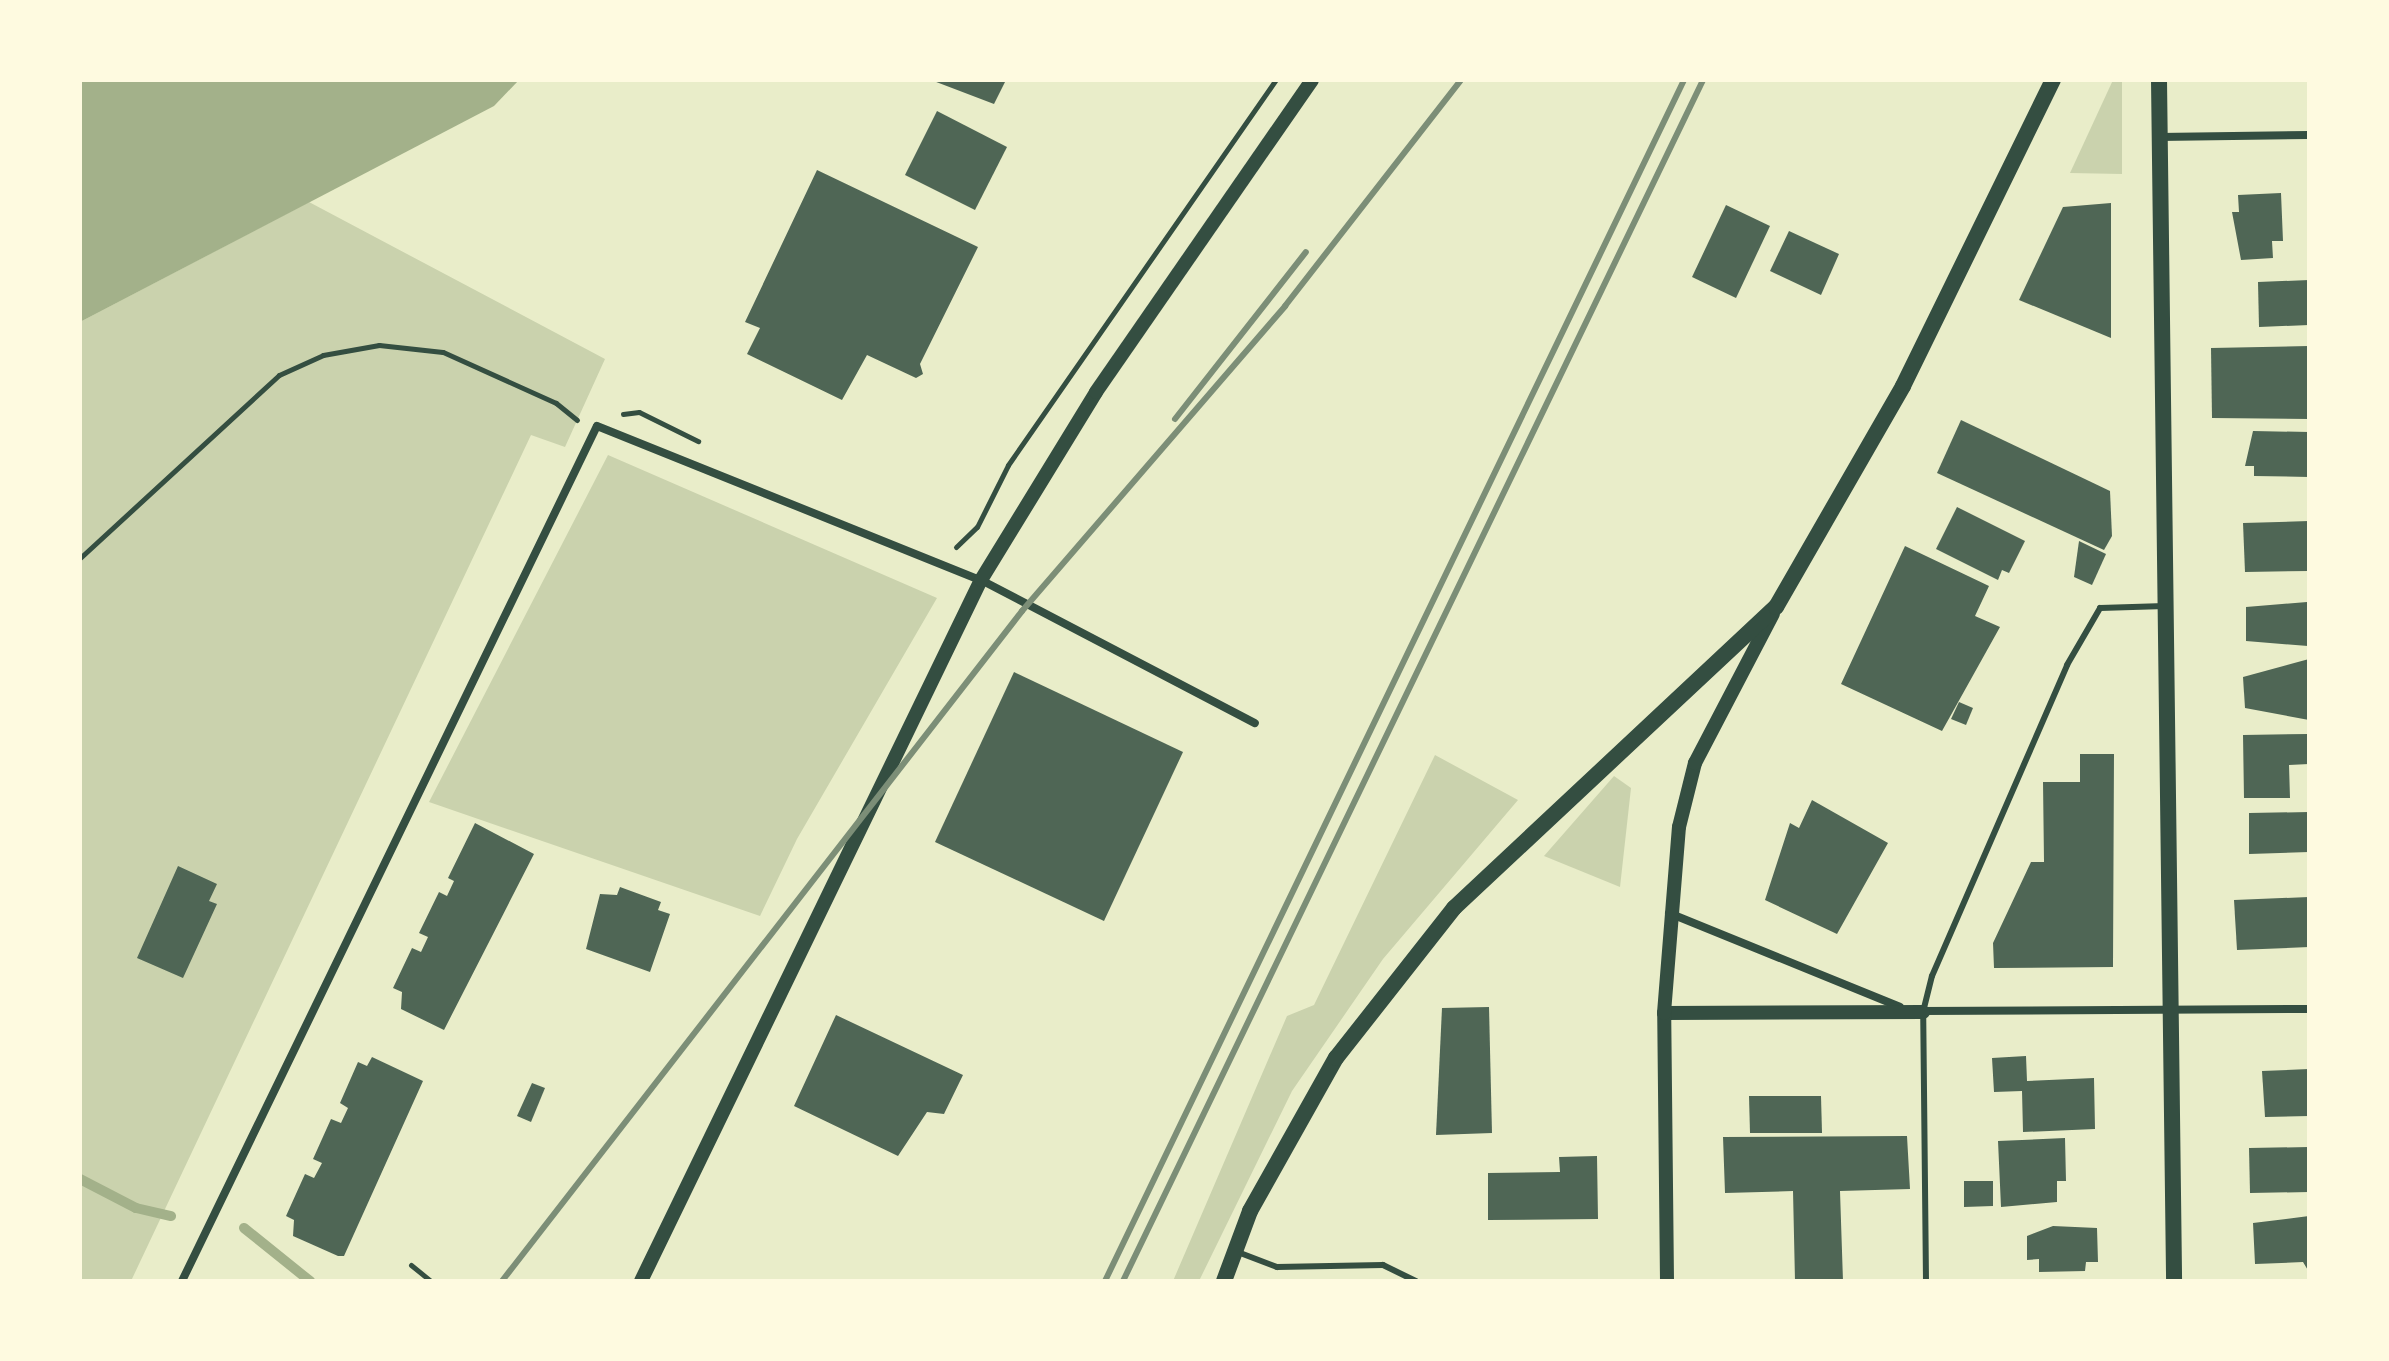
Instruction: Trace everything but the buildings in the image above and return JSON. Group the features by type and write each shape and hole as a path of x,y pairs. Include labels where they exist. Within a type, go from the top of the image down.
{"main road":[{"path":"1224,1281 1235,1251 1336,1058 1454,908 1776,607 1903,386 2053,80"},
{"path":"2159,80 2174,1281"}],"street":[{"path":"641,1281 981,580 1096,392 1312,80"},
{"path":"2158,137 2309,135"},
{"path":"182,1281 597,426 981,580 1255,723"},
{"path":"1667,1281 1664,1013 1668,912 1695,763 1776,607"},
{"path":"1668,912 1847,991 1923,1012"},
{"path":"1664,1013 2309,1009"}],"lane":[{"path":"1926,1281 1923,1012 2067,665 2100,608 2165,606"},
{"path":"1235,1251 1277,1267 1383,1265 1416,1281"}],"path":[{"path":"950,553 977,527 1008,465 1276,80"},
{"path":"80,558 279,375 323,355 379,345 443,352 556,403 570,421 584,419"},
{"path":"612,415 639,412 708,446"},
{"path":"411,1265 431,1281"}],"shaded area":[{"path":"80,80 519,80 494,106 80,322"},
{"path":"2113,80 2122,80 2122,174 2070,173"},
{"path":"309,202 605,359 565,447 531,435 131,1281 81,1281 80,322"},
{"path":"608,455 937,598 797,839 760,916 429,802"},
{"path":"1435,755 1518,800 1383,959 1292,1091 1199,1281 1173,1281 1287,1016 1314,1005"},
{"path":"1614,776 1631,788 1620,887 1544,856"}],"waterway":[{"path":"80,1179 136,1208 171,1216"},
{"path":"244,1228 310,1281"}],"railway":[{"path":"502,1281 1022,611 1285,306 1461,80"},
{"path":"1105,1281 1684,80"},
{"path":"1123,1281 1703,80"},
{"path":"1175,419 1306,252"}]}
